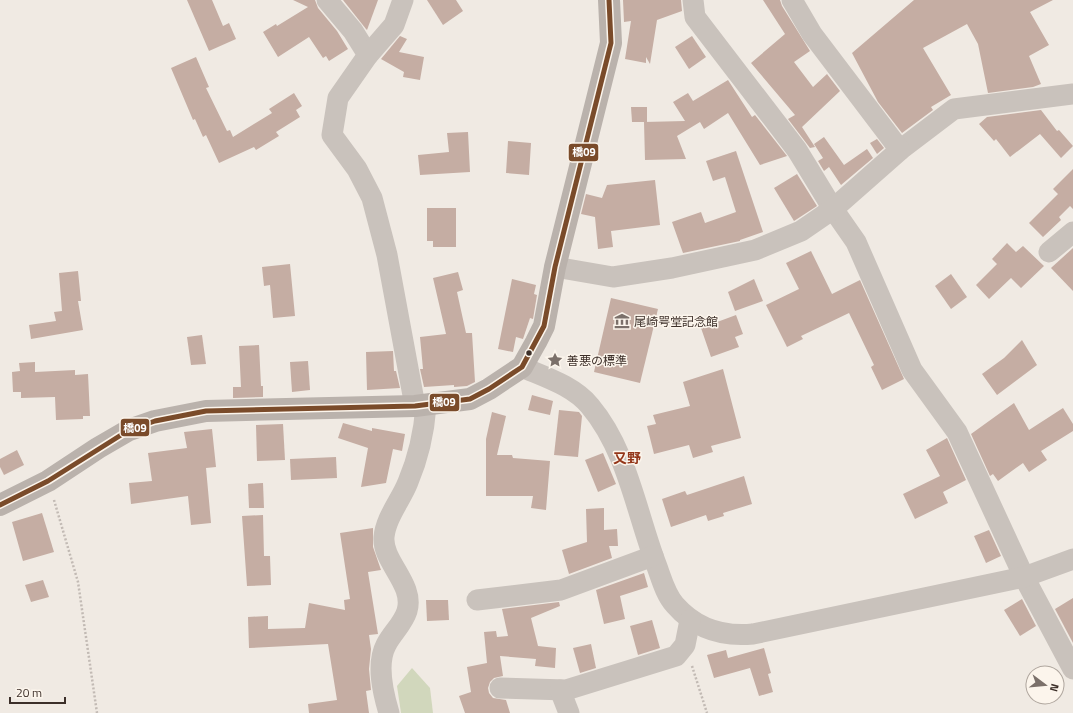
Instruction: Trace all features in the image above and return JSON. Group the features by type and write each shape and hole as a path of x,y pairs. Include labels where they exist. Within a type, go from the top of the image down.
{"street":[{"path":"327,0 353,31 368,55"},
{"path":"389,713 381,664 386,645 407,611 407,591 387,552 384,538 388,522 409,481 424,437 421,406 387,255 372,198 357,169 332,135 338,98 368,55 394,25 403,0"},
{"path":"0,505 48,481 98,448 130,430 155,421 206,411 421,406 470,399 490,389 522,367 544,326 555,267 611,43 609,0"},
{"path":"693,0 695,17 796,150 856,242 912,370 957,432 1024,577 1073,669"},
{"path":"792,0 812,34 900,150"},
{"path":"555,267 613,277 695,263 755,250 801,231 833,208 900,150 954,109 1073,94"},
{"path":"1049,252 1073,232"},
{"path":"522,367 576,392 590,406 608,432 624,466 653,556 669,597 674,605 690,620 724,634 735,636 753,634 1024,577 1073,559"},
{"path":"477,600 561,590 653,556"},
{"path":"500,688 566,690 676,656 685,645 690,620"},
{"path":"560,690 569,713"}],"path":[{"path":"48,481 78,582 97,713"},
{"path":"685,645 707,713"}],"green space":[{"path":"412,668 430,688 433,713 401,713 397,686"}],"building":[{"path":"187,0 212,0 223,26 229,23 236,39 209,51"},
{"path":"293,0 315,0 318,8 337,31 348,49 329,61 326,56 323,58 309,37 278,57 263,32 276,24 277,26 308,7"},
{"path":"343,0 378,0 367,30 366,29"},
{"path":"427,0 456,0 463,11 443,25"},
{"path":"623,0 681,0 682,11 657,20 650,64 646,57 646,63 625,59 631,21 624,22"},
{"path":"763,0 780,0 782,6 810,51 794,62 813,87 827,74 840,91 802,127 815,147 810,148 788,119 795,115 751,63 785,34"},
{"path":"914,0 1053,0 1030,12 1049,45 1029,56 1041,84 1033,87 988,93 978,44 967,24 923,48 951,95 931,107 933,110 902,133 878,102 852,53"},
{"path":"400,36 407,39 399,52 424,57 420,80 403,77 404,72 381,59"},
{"path":"692,36 706,57 689,69 675,47"},
{"path":"196,57 209,87 206,88 227,131 230,130 233,137 272,113 269,109 294,93 302,106 296,110 300,117 276,132 279,136 256,150 254,147 219,163 206,135 203,137 195,119 193,120 171,68"},
{"path":"728,80 752,117 755,115 787,156 760,165 728,113 704,129 700,122 677,136 686,159 645,160 644,122 685,121 673,102 688,93 693,101"},
{"path":"631,107 647,107 647,122 632,122"},
{"path":"1041,110 1057,131 1059,130 1073,146 1061,158 1040,134 1010,157 996,139 994,141 979,124 987,117"},
{"path":"468,132 470,172 420,175 418,155 449,152 447,133"},
{"path":"824,137 844,165 867,149 873,158 841,185 829,167 824,171 818,161 823,158 814,144"},
{"path":"877,139 884,148 877,154 870,143"},
{"path":"508,141 531,143 529,175 506,173"},
{"path":"736,151 763,232 740,241 683,253 672,222 701,212 705,223 736,212 725,177 713,181 706,161"},
{"path":"1073,169 1073,209 1070,206 1059,217 1061,220 1043,237 1029,223 1058,194 1053,189"},
{"path":"797,174 817,206 794,221 774,188"},
{"path":"655,180 660,225 611,231 613,247 598,249 595,217 581,214 586,194 602,198 607,185"},
{"path":"427,208 456,208 456,247 433,247 433,241 427,241"},
{"path":"1007,243 1016,252 1023,246 1044,266 1021,288 1011,278 989,299 976,285 997,264 992,259"},
{"path":"1073,248 1073,291 1051,268"},
{"path":"811,251 832,294 860,280 904,379 882,390 871,367 874,365 849,313 801,336 803,339 787,347 766,305 799,289 786,263"},
{"path":"290,264 295,316 273,318 270,285 264,286 262,267"},
{"path":"78,271 81,301 78,301 83,330 31,339 29,325 56,321 54,312 62,311 59,273"},
{"path":"458,272 463,290 457,292 466,333 472,333 475,382 467,386 454,387 454,385 424,387 420,369 423,369 420,337 446,334 433,278"},
{"path":"951,274 967,297 951,309 935,286"},
{"path":"512,279 536,285 534,294 537,295 533,319 530,318 523,339 516,337 513,352 498,349"},
{"path":"754,279 763,301 735,311 728,292"},
{"path":"611,298 658,309 640,383 594,372"},
{"path":"736,315 743,334 735,337 739,347 711,357 701,328"},
{"path":"202,335 206,364 191,365 187,337"},
{"path":"1022,340 1037,365 997,395 982,374 1004,358"},
{"path":"259,345 263,397 233,398 233,387 241,387 239,346"},
{"path":"393,351 394,371 396,371 400,388 367,390 366,352"},
{"path":"308,361 310,390 292,392 290,362"},
{"path":"35,362 35,372 75,370 75,375 88,374 90,416 83,416 83,419 56,420 55,397 21,398 21,392 13,392 12,372 20,371 19,363"},
{"path":"723,369 741,438 711,446 713,452 693,458 689,445 654,454 647,426 656,424 653,415 690,406 683,382"},
{"path":"532,395 553,401 550,415 528,410"},
{"path":"1014,403 1029,430 1063,408 1073,424 1073,431 1041,451 1047,460 1029,472 1023,463 998,481 993,474 990,476 971,434"},
{"path":"559,410 579,412 582,416 578,457 554,455"},
{"path":"492,412 506,416 497,455 512,455 513,458 550,461 546,510 531,508 533,496 486,496 486,439"},
{"path":"343,423 372,431 372,428 405,434 402,451 393,449 386,483 361,487 368,448 338,438"},
{"path":"283,424 285,460 257,461 256,425"},
{"path":"212,429 216,467 206,468 211,523 191,525 188,496 131,504 129,483 152,481 148,453 187,448 184,432"},
{"path":"947,438 966,480 943,492 948,503 915,519 903,494 940,476 926,450"},
{"path":"17,450 24,465 4,475 0,467 0,459"},
{"path":"603,453 616,484 598,492 585,460"},
{"path":"336,457 337,478 291,480 290,459"},
{"path":"744,476 752,504 723,513 724,516 708,521 706,515 671,527 662,499 685,491 687,495"},
{"path":"263,483 264,508 249,508 248,484"},
{"path":"604,508 604,530 617,529 618,546 609,546 612,558 569,574 562,550 587,542 586,509"},
{"path":"42,513 54,552 23,561 12,522"},
{"path":"263,515 264,556 270,556 271,585 247,586 242,516"},
{"path":"373,528 373,547 381,570 368,572 378,634 369,635 371,649 369,669 371,690 366,691 369,713 309,713 308,704 337,700 328,644 249,648 248,617 268,616 268,629 305,628 309,603 345,610 344,600 350,599 340,533"},
{"path":"989,530 1001,556 986,563 974,536"},
{"path":"644,573 648,587 620,596 625,619 604,624 596,590"},
{"path":"43,580 49,597 31,602 25,585"},
{"path":"1073,598 1073,643 1055,609"},
{"path":"1022,599 1036,626 1020,636 1004,610"},
{"path":"426,600 448,600 449,620 427,621"},
{"path":"559,602 560,606 531,618 538,646 556,648 555,668 535,666 536,659 500,656 503,676 494,678 490,682 488,688 489,693 493,698 506,700 510,713 465,713 459,696 471,692 467,667 487,663 484,632 496,631 497,637 508,636 502,609"},
{"path":"652,620 660,648 638,655 630,626"},
{"path":"591,644 596,668 580,673 573,648"},
{"path":"764,648 771,673 768,674 773,692 759,696 750,668 714,678 707,655 726,650 728,658"}],"transit line":[{"name":"橋09","path":"0,505 48,481 129,430 155,421 206,411 415,406 470,399 489,389 522,367 544,326 555,267 611,43 609,0"}],"place":[{"name":"尾崎咢堂記念館","path":"622,321"},
{"name":"善悪の標準","path":"555,360"}],"district":[{"name":"又野","path":"627,457"}]}
